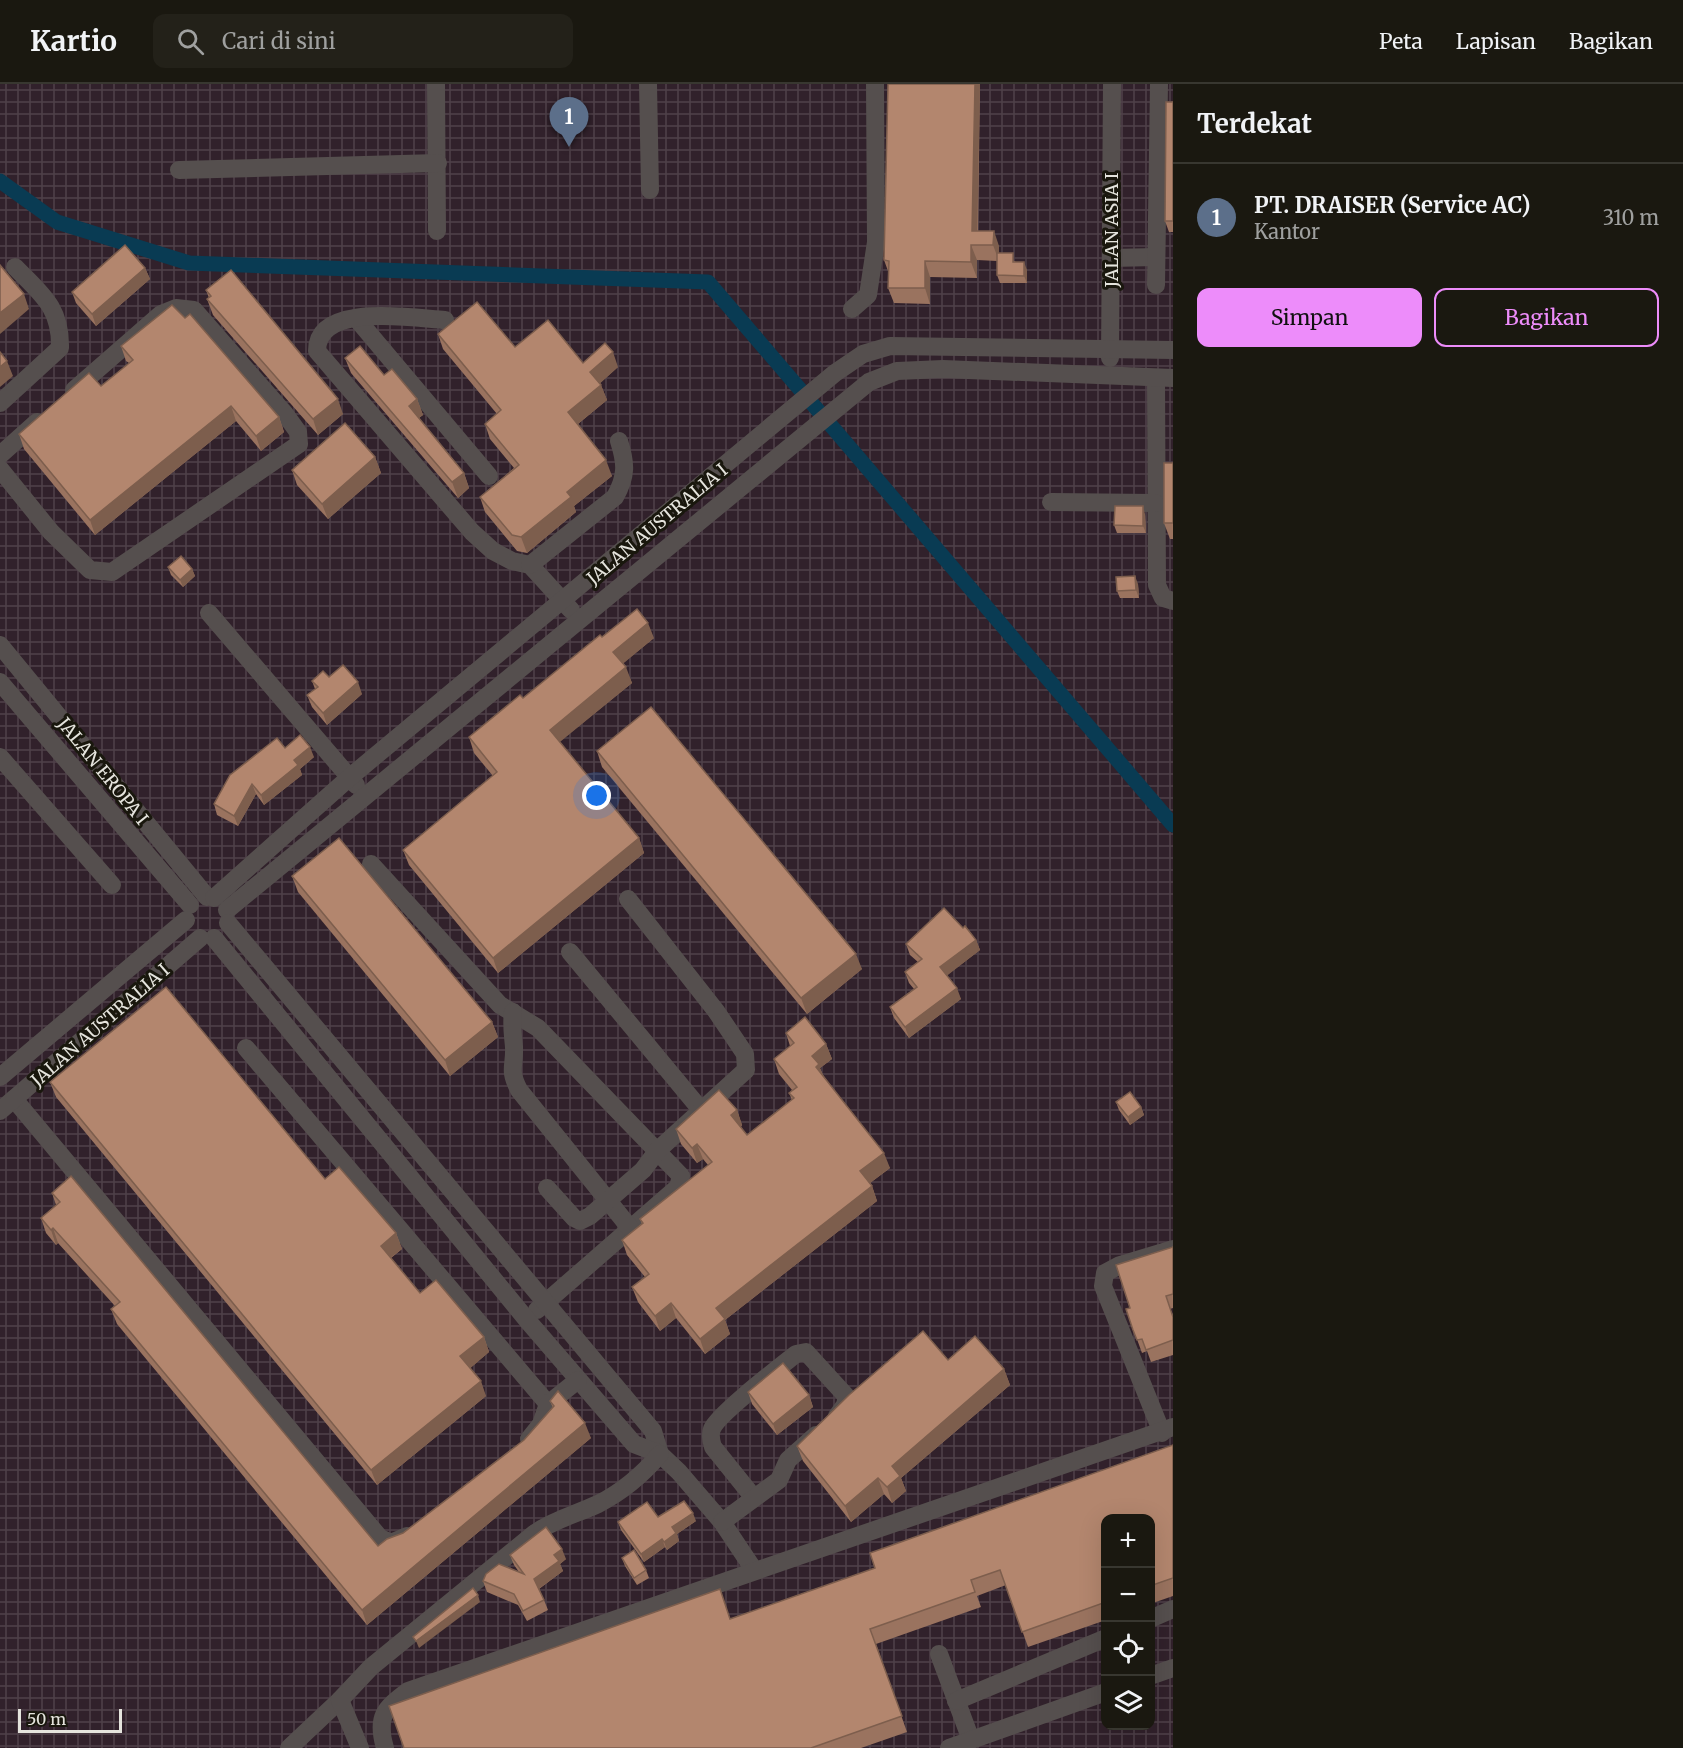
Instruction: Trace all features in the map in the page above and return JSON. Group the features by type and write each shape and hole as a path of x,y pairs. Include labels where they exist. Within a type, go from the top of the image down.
{"lane":[{"path":"436,84 438,231"},
{"path":"648,84 650,190"},
{"path":"852,309 868,295 876,242 875,84"},
{"name":"JALAN ASIA I","path":"1109,375 1112,84"},
{"path":"1156,285 1159,84"},
{"path":"179,170 438,163"},
{"path":"1111,258 1156,257"},
{"path":"0,403 60,348 59,320 47,300 15,267"},
{"path":"0,455 161,314 176,308 194,310 285,414 298,432 299,444 112,572 101,573 90,570 51,532 0,469"},
{"path":"356,318 489,476"},
{"path":"445,320 356,318 334,322 323,332 317,342 317,351 472,532 493,551 512,561 530,565 581,620"},
{"name":"JALAN AUSTRALIA I","path":"0,1077 188,913 197,899 210,897 350,777 564,602 835,373 863,354 890,346 1173,350"},
{"name":"JALAN AUSTRALIA I","path":"0,1111 207,938 223,933 228,917 364,796 869,382 897,371 943,369 1165,378"},
{"path":"1165,378 1155,406 1164,436 1155,503 1157,585 1163,598 1173,601"},
{"path":"530,565 615,497 624,482 626,463 619,441"},
{"path":"1051,502 1155,503"},
{"path":"209,613 364,796"},
{"name":"JALAN EROPA I","path":"0,645 210,897"},
{"name":"JALAN EROPA I","path":"0,682 188,913"},
{"path":"0,757 112,885"},
{"path":"371,864 501,1005 537,1028 681,1176 678,1187 527,1320"},
{"path":"210,897 652,1431 660,1454 722,1522 754,1570"},
{"path":"547,1188 574,1218 580,1221 609,1202 643,1170 658,1150 746,1070 745,1054 716,1011 628,899"},
{"path":"188,913 190,931 207,938 578,1380 634,1444 660,1454"},
{"path":"570,952 701,1110"},
{"path":"513,1012 514,1045 511,1075 519,1090 630,1228"},
{"path":"246,1048 548,1404"},
{"path":"14,1099 380,1538 391,1543 421,1527"},
{"path":"385,1748 381,1723 387,1706 408,1691 754,1570 1167,1430 1103,1286 1105,1273 1120,1265 1173,1249"},
{"path":"722,1522 754,1498 778,1480 788,1460 846,1405 847,1396 806,1352 796,1354 786,1362 735,1404 712,1428 713,1447 754,1498"},
{"path":"514,1453 541,1424 548,1404 578,1380"},
{"path":"289,1748 340,1700 370,1667 535,1533 557,1520 598,1504 620,1491 647,1469 660,1454"},
{"path":"1155,1617 1173,1609"},
{"path":"956,1701 1101,1640"},
{"path":"939,1654 971,1740"},
{"path":"1155,1674 1173,1668"},
{"path":"949,1748 1101,1694"},
{"path":"340,1700 360,1748"}],"shaded area":[{"path":"0,84 1173,84 1173,1748 0,1748"}],"building":[{"path":"888,84 975,84 972,231 994,231 993,245 971,245 971,262 925,261 925,288 888,288 889,261 884,260"},
{"path":"1166,102 1173,102 1173,221 1165,221"},
{"path":"125,245 145,268 92,314 72,292"},
{"path":"997,253 1013,253 1013,262 1024,262 1024,276 997,275"},
{"path":"0,265 24,294 0,313"},
{"path":"231,270 338,399 313,419 207,299 211,296 206,290"},
{"path":"477,302 515,347 548,320 583,363 605,343 613,352 590,372 601,385 568,412 606,460 567,492 571,497 521,537 512,535 480,497 519,465 485,424 501,410 438,334"},
{"path":"172,305 185,318 190,314 279,417 256,436 231,406 90,520 19,434 89,373 101,386 133,360 121,346"},
{"path":"360,346 384,375 392,369 417,399 409,406 464,473 452,482 345,358"},
{"path":"0,352 7,361 0,367"},
{"path":"345,423 375,457 322,504 292,470"},
{"path":"1164,463 1173,463 1173,523 1164,523"},
{"path":"1115,506 1143,506 1143,526 1114,525"},
{"path":"181,556 192,569 180,580 168,567"},
{"path":"1135,576 1136,590 1117,591 1116,577"},
{"path":"637,609 648,623 613,652 626,667 550,730 639,838 493,958 403,850 497,772 469,737 520,695 523,698 600,635 602,637"},
{"path":"343,665 358,682 323,713 307,695 318,687 312,681 323,671 329,677"},
{"path":"651,707 856,954 801,998 597,751"},
{"path":"300,735 310,747 294,760 298,765 261,795 252,784 234,816 214,804 230,775 277,738 285,748"},
{"path":"339,838 492,1022 445,1060 292,876"},
{"path":"944,908 963,928 965,926 976,940 940,967 957,988 905,1027 890,1007 917,987 905,972 922,959 906,944"},
{"path":"166,987 325,1179 339,1167 396,1233 381,1246 420,1293 436,1280 484,1337 460,1356 481,1381 371,1470 50,1082"},
{"path":"805,1017 826,1044 812,1056 819,1064 816,1067 884,1153 860,1171 872,1186 716,1308 725,1319 700,1339 671,1303 655,1316 632,1287 649,1274 622,1240 643,1223 640,1219 712,1162 697,1144 692,1148 676,1129 719,1090 737,1110 731,1115 747,1135 794,1098 789,1093 797,1087 774,1059 794,1043 786,1033"},
{"path":"1130,1092 1141,1107 1128,1117 1116,1102"},
{"path":"71,1176 378,1546 387,1539 403,1533 524,1440 554,1406 550,1401 558,1391 585,1423 362,1610 111,1309 120,1302 53,1228 51,1230 41,1218 60,1202 52,1193"},
{"path":"1173,1247 1173,1294 1166,1296 1173,1317 1173,1340 1146,1350 1142,1339 1137,1340 1133,1330 1126,1309 1130,1308 1116,1265"},
{"path":"923,1331 948,1360 975,1336 1004,1369 892,1466 900,1476 887,1487 878,1478 845,1506 797,1446 849,1395"},
{"path":"783,1363 809,1395 773,1424 748,1392"},
{"path":"1173,1445 1173,1578 1155,1584 1155,1514 1101,1514 1101,1604 1022,1632 1000,1570 971,1580 975,1592 870,1629 902,1716 811,1748 404,1748 389,1706 720,1589 730,1619 875,1568 870,1553"},
{"path":"684,1501 693,1513 672,1527 676,1533 664,1542 662,1539 641,1554 618,1522 647,1502 658,1517"},
{"path":"546,1527 562,1549 554,1555 559,1561 534,1579 544,1600 523,1611 514,1594 483,1581 486,1574 499,1564 524,1574 510,1555"},
{"path":"634,1550 646,1570 634,1578 622,1558"},
{"path":"473,1588 478,1595 416,1641 413,1637"}],"waterway":[{"path":"0,181 57,222 189,263 708,282 1173,825"}],"place":[{"name":"PT. DRAISER (Service AC)","path":"569,147"}]}
